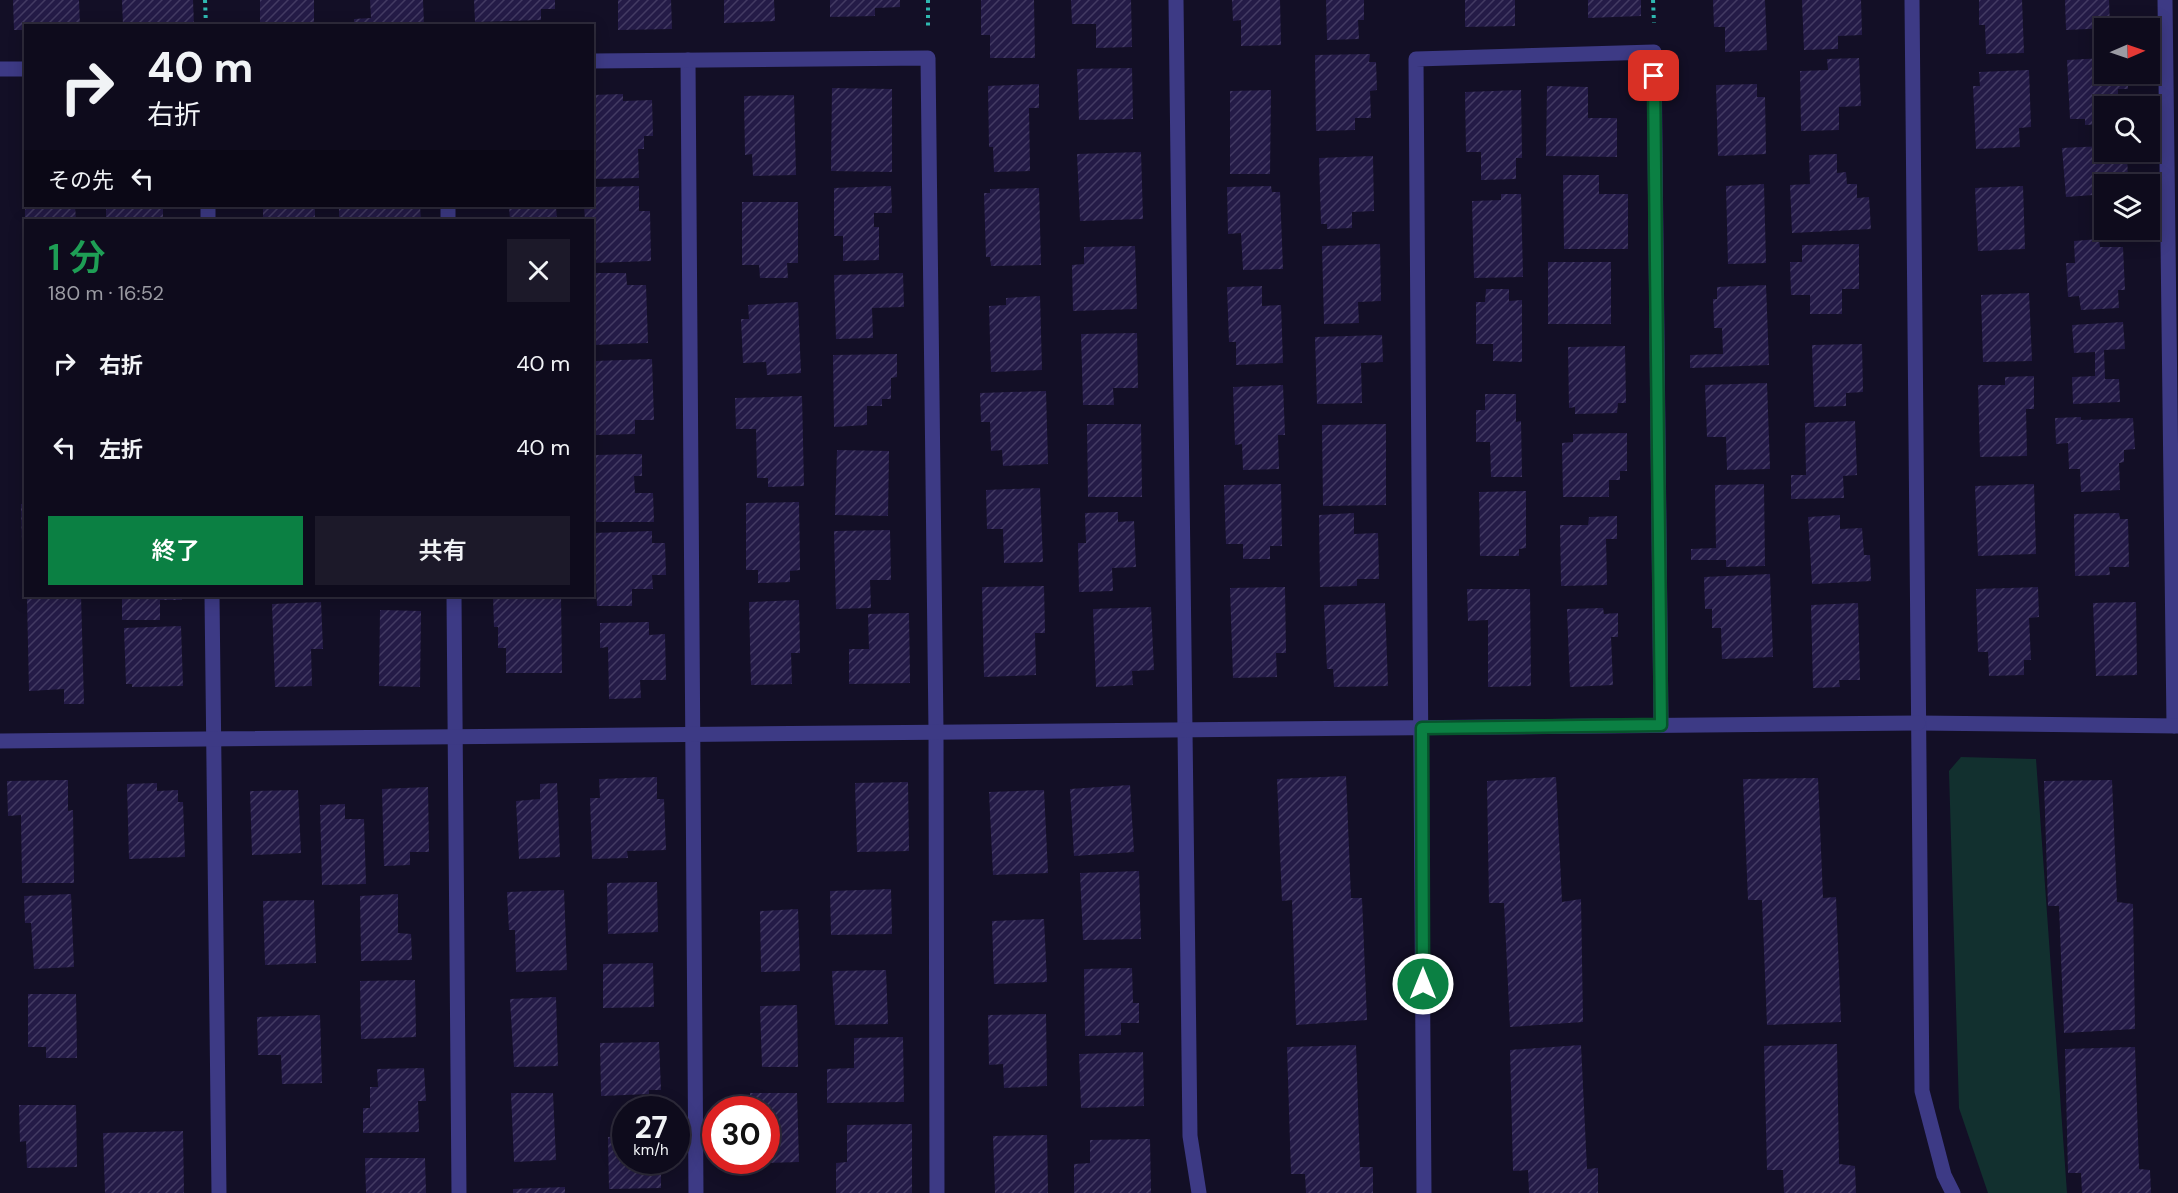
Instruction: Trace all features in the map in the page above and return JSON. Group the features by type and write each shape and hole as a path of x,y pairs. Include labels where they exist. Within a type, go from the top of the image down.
{"street":[{"path":"1176,0 1190,1136 1199,1193"},
{"path":"1912,0 1922,1091 1944,1174 1953,1193"},
{"path":"0,741 1918,723 2176,726 2165,0"},
{"path":"1424,1193 1416,59 1654,52 1661,725"},
{"path":"594,61 928,58 936,732 937,1193"},
{"path":"688,60 696,1193"},
{"path":"0,69 24,69"},
{"path":"212,597 219,1193"},
{"path":"454,597 459,1193"}],"path":[{"path":"205,0 206,24"}],"green space":[{"path":"1961,757 2036,759 2067,1193 1988,1193 1959,1108 1949,771"}],"building":[{"path":"13,0 79,0 80,24 24,24 24,30 14,30"},
{"path":"122,0 193,0 194,24 123,24"},
{"path":"260,0 314,0 314,24 260,24"},
{"path":"370,0 423,0 424,24 354,24 354,19 371,18"},
{"path":"474,0 555,0 555,9 541,9 541,20 475,22"},
{"path":"618,0 671,0 672,29 618,30"},
{"path":"724,0 774,0 775,21 724,23"},
{"path":"830,0 900,0 900,7 875,8 875,16 830,17"},
{"path":"981,0 1034,0 1035,58 990,58 990,35 981,35"},
{"path":"1071,0 1131,0 1132,47 1096,48 1096,24 1072,24"},
{"path":"1232,0 1280,0 1281,45 1241,46 1241,20 1233,21"},
{"path":"1326,0 1364,0 1364,20 1358,20 1359,39 1327,40"},
{"path":"1465,0 1515,0 1515,26 1465,27"},
{"path":"1588,0 1641,0 1641,16 1588,18"},
{"path":"1713,0 1765,0 1767,50 1725,52 1725,27 1714,27"},
{"path":"1802,0 1861,0 1862,35 1838,36 1838,49 1804,50"},
{"path":"1979,0 2022,0 2024,53 1986,54 1985,25 1979,25"},
{"path":"2065,0 2109,0 2110,18 2094,18 2094,29 2066,30"},
{"path":"1370,54 1369,62 1376,62 1377,90 1370,91 1371,118 1355,118 1355,130 1316,131 1315,55"},
{"path":"1859,58 1861,106 1839,107 1839,130 1801,131 1800,71 1828,70 1827,59"},
{"path":"2094,59 2094,84 2128,84 2128,89 2118,89 2118,96 2094,96 2094,125 2085,125 2085,119 2070,119 2067,60"},
{"path":"1132,68 1133,119 1079,120 1077,69"},
{"path":"2029,70 2031,127 2019,128 2020,147 1976,149 1973,86 1980,86 1979,72"},
{"path":"1039,84 1039,108 1029,108 1030,171 994,172 993,147 989,147 988,86"},
{"path":"1757,84 1757,97 1765,97 1766,154 1718,156 1716,85"},
{"path":"1547,86 1588,87 1588,118 1617,118 1617,157 1546,156"},
{"path":"832,88 892,89 892,172 831,171"},
{"path":"1271,90 1270,174 1230,174 1230,91"},
{"path":"1521,90 1522,158 1516,158 1516,179 1481,180 1481,152 1466,152 1465,92"},
{"path":"623,94 623,101 652,100 653,136 644,136 644,149 638,149 639,178 594,179 594,95"},
{"path":"794,95 796,175 753,176 752,154 745,155 744,96"},
{"path":"22,115 24,115 24,156"},
{"path":"2094,146 2094,162 2127,162 2128,174 2094,174 2094,207 2093,195 2066,197 2062,148"},
{"path":"1141,152 1143,219 1080,221 1077,154"},
{"path":"1837,154 1837,173 1846,172 1847,184 1857,184 1857,198 1869,197 1871,229 1792,233 1790,185 1810,184 1809,155"},
{"path":"1373,156 1374,211 1352,212 1352,228 1327,229 1327,224 1321,224 1319,158"},
{"path":"1563,175 1599,175 1599,194 1628,194 1628,249 1564,249"},
{"path":"1764,184 1766,263 1728,264 1726,186"},
{"path":"639,186 639,211 650,211 651,261 594,263 594,219 585,219 584,207 594,207 594,187"},
{"path":"891,186 892,213 874,213 874,227 879,227 879,260 843,261 843,236 834,236 834,188"},
{"path":"1271,186 1272,192 1280,192 1283,269 1243,270 1241,233 1228,234 1227,187"},
{"path":"2023,186 2025,249 1978,251 1975,188"},
{"path":"1039,188 1041,265 991,266 990,257 986,257 984,193 990,193 990,189"},
{"path":"1501,194 1521,194 1523,277 1474,278 1472,201 1501,200"},
{"path":"742,202 798,202 798,263 787,263 788,278 760,278 759,265 742,265"},
{"path":"25,207 75,207 76,219 25,219"},
{"path":"106,207 163,207 163,219 106,219"},
{"path":"263,207 315,207 315,219 263,219"},
{"path":"339,207 420,207 421,219 339,219"},
{"path":"509,207 556,207 557,219 510,219"},
{"path":"2099,240 2100,247 2123,247 2125,290 2118,290 2119,308 2081,310 2079,296 2068,297 2066,263 2075,263 2074,241"},
{"path":"1380,244 1381,301 1358,302 1359,323 1324,324 1322,246"},
{"path":"1859,244 1859,289 1842,289 1842,314 1810,314 1810,295 1791,295 1790,262 1802,262 1802,245"},
{"path":"1135,246 1137,309 1073,311 1072,265 1084,264 1084,247"},
{"path":"1548,262 1611,262 1611,324 1548,324"},
{"path":"594,273 626,273 627,285 646,285 648,343 594,345"},
{"path":"903,273 904,307 872,308 873,338 836,339 834,275"},
{"path":"1766,285 1769,365 1690,368 1690,355 1723,354 1722,328 1714,328 1713,299 1717,299 1717,287"},
{"path":"1262,286 1262,306 1281,305 1283,363 1236,365 1236,342 1229,342 1227,287"},
{"path":"1486,289 1509,289 1509,301 1522,300 1522,362 1493,361 1493,344 1476,344 1476,302 1485,302"},
{"path":"2029,293 2032,361 1983,362 1981,295"},
{"path":"1040,296 1042,370 991,372 989,306 1006,305 1006,298"},
{"path":"798,302 801,373 767,375 766,362 743,363 741,319 749,319 748,305"},
{"path":"2123,322 2125,349 2104,350 2105,379 2119,379 2120,402 2073,404 2072,377 2095,376 2095,352 2074,353 2072,325"},
{"path":"1137,333 1138,388 1113,388 1114,405 1083,405 1081,334"},
{"path":"22,334 24,334 24,372"},
{"path":"1382,335 1383,362 1361,363 1362,403 1317,404 1315,337"},
{"path":"1862,344 1863,392 1846,393 1846,406 1814,407 1812,345"},
{"path":"1625,346 1626,403 1618,403 1617,413 1575,414 1575,407 1569,408 1568,347"},
{"path":"897,354 897,377 891,378 891,399 882,399 882,406 867,406 867,425 834,427 833,355"},
{"path":"652,359 654,420 635,420 635,434 596,435 594,361"},
{"path":"2034,376 2034,409 2026,409 2027,456 1980,457 1978,385 2005,385 2005,377"},
{"path":"1767,383 1770,469 1727,470 1726,437 1707,437 1705,385"},
{"path":"1283,385 1285,435 1278,435 1279,469 1243,470 1242,444 1235,445 1233,387"},
{"path":"1046,391 1048,464 1003,466 1002,450 991,451 990,422 981,422 980,393"},
{"path":"1485,394 1516,394 1516,422 1521,421 1522,477 1491,477 1490,442 1476,442 1476,410 1485,410"},
{"path":"802,396 804,486 768,487 768,478 757,478 756,429 736,429 735,398"},
{"path":"2081,417 2081,420 2133,418 2135,449 2124,450 2124,462 2119,463 2120,490 2081,492 2080,469 2069,469 2068,443 2056,444 2055,418"},
{"path":"1855,421 1857,475 1843,476 1844,498 1791,499 1791,475 1806,475 1805,423"},
{"path":"1087,424 1141,424 1142,497 1088,497"},
{"path":"1386,424 1386,505 1323,506 1322,425"},
{"path":"1627,433 1627,471 1620,471 1620,480 1609,480 1609,497 1563,497 1562,443 1573,442 1573,434"},
{"path":"837,450 889,451 888,516 835,515"},
{"path":"642,454 642,476 634,476 635,493 653,493 654,522 595,522 594,455"},
{"path":"1281,484 1282,546 1270,546 1270,559 1243,559 1243,544 1226,544 1224,485"},
{"path":"1764,484 1765,566 1726,567 1726,560 1691,560 1691,549 1716,548 1715,485"},
{"path":"2034,484 2036,554 1978,556 1975,486"},
{"path":"1040,488 1043,562 1004,563 1003,529 987,529 986,490"},
{"path":"1526,491 1526,548 1519,549 1519,556 1480,556 1479,492"},
{"path":"799,502 800,570 790,571 790,582 758,583 758,570 746,570 746,503"},
{"path":"21,504 24,504 23,581"},
{"path":"1118,512 1118,522 1134,521 1136,567 1112,568 1113,591 1079,592 1078,543 1086,543 1085,513"},
{"path":"1354,513 1354,534 1378,533 1379,579 1357,579 1357,586 1320,587 1319,515"},
{"path":"2119,513 2120,519 2128,519 2129,567 2109,567 2110,575 2075,576 2074,514"},
{"path":"1840,515 1840,529 1862,528 1864,555 1870,555 1871,581 1812,584 1808,517"},
{"path":"1617,516 1617,539 1606,539 1607,585 1561,586 1560,525 1588,525 1589,517"},
{"path":"890,530 891,580 870,580 871,608 836,609 834,531"},
{"path":"652,531 652,543 665,543 666,575 652,575 653,589 632,589 632,606 597,606 594,533"},
{"path":"1770,574 1773,657 1722,659 1721,628 1712,628 1712,609 1705,609 1704,577"},
{"path":"1044,586 1045,633 1035,633 1036,675 984,677 982,587"},
{"path":"1285,587 1286,653 1276,653 1277,677 1233,678 1230,588"},
{"path":"2038,587 2039,617 2029,618 2031,660 2024,660 2024,675 1989,676 1988,652 1978,652 1976,589"},
{"path":"1467,589 1530,589 1531,686 1488,687 1488,620 1468,621"},
{"path":"81,597 84,704 64,704 64,689 29,691 27,598"},
{"path":"122,597 182,597 182,600 160,600 160,620 122,620"},
{"path":"493,597 561,597 562,673 506,673 506,648 498,648 498,627 494,627"},
{"path":"799,600 800,653 791,653 792,684 751,685 749,602"},
{"path":"321,602 323,649 311,649 312,686 275,687 272,604"},
{"path":"2136,602 2137,675 2096,676 2093,603"},
{"path":"1385,603 1388,686 1334,687 1333,669 1327,669 1324,605"},
{"path":"1858,603 1860,680 1839,680 1840,687 1813,688 1811,605"},
{"path":"1151,607 1154,670 1132,671 1133,685 1096,687 1093,609"},
{"path":"1603,608 1604,614 1618,613 1618,637 1611,637 1613,685 1570,687 1567,609"},
{"path":"380,610 421,611 420,687 379,686"},
{"path":"909,613 910,683 849,684 849,649 869,649 868,614"},
{"path":"649,622 649,635 665,634 666,680 640,680 641,698 609,699 608,647 600,648 600,623"},
{"path":"181,626 183,686 132,687 132,684 126,684 124,628"},
{"path":"1346,776 1351,898 1362,898 1367,1020 1296,1025 1292,900 1282,901 1277,779"},
{"path":"657,777 657,799 664,799 666,850 627,851 628,858 592,859 590,798 600,798 599,779"},
{"path":"1556,777 1562,902 1581,899 1583,1022 1510,1027 1504,903 1489,903 1487,781"},
{"path":"1818,778 1823,898 1836,897 1841,1022 1767,1025 1762,900 1748,900 1743,779"},
{"path":"68,780 68,811 73,810 74,883 22,883 21,815 8,816 7,781"},
{"path":"2112,780 2117,902 2133,904 2135,1029 2064,1033 2059,906 2048,906 2044,781"},
{"path":"908,782 909,851 857,852 855,783"},
{"path":"157,783 157,791 178,790 178,802 183,802 185,857 129,859 127,784"},
{"path":"557,783 560,857 519,859 516,801 540,799 540,784"},
{"path":"1130,785 1134,852 1074,856 1070,789"},
{"path":"428,787 429,852 410,852 410,865 384,866 382,789"},
{"path":"298,790 301,853 252,855 250,791"},
{"path":"1044,790 1048,873 993,875 989,792"},
{"path":"345,804 345,819 364,819 366,884 322,885 320,805"},
{"path":"1139,871 1141,939 1083,940 1080,873"},
{"path":"657,882 658,932 608,934 607,883"},
{"path":"891,889 892,934 831,935 830,891"},
{"path":"564,890 567,970 516,972 515,930 509,930 507,892"},
{"path":"71,894 74,967 34,969 31,923 25,923 24,896"},
{"path":"398,894 398,933 411,934 412,960 361,961 360,896"},
{"path":"314,900 316,963 265,965 263,901"},
{"path":"798,909 800,971 761,972 760,911"},
{"path":"1044,919 1047,982 994,984 992,921"},
{"path":"653,963 654,1007 603,1008 603,964"},
{"path":"1132,968 1133,1003 1139,1003 1139,1023 1121,1023 1121,1035 1085,1036 1084,969"},
{"path":"886,970 888,1024 835,1025 832,971"},
{"path":"415,980 416,1037 361,1039 360,981"},
{"path":"28,994 76,994 77,1058 46,1058 46,1047 28,1047"},
{"path":"556,997 558,1066 514,1067 510,999"},
{"path":"797,1005 798,1067 762,1067 760,1006"},
{"path":"1046,1014 1047,1086 1004,1088 1003,1064 989,1065 988,1015"},
{"path":"320,1015 322,1083 282,1084 281,1055 258,1055 257,1017"},
{"path":"903,1037 904,1102 827,1103 827,1069 854,1068 854,1038"},
{"path":"659,1042 661,1090 649,1090 649,1094 601,1096 600,1043"},
{"path":"1837,1044 1839,1164 1855,1166 1856,1193 1784,1193 1783,1170 1767,1170 1764,1046"},
{"path":"1356,1045 1360,1167 1373,1167 1373,1193 1306,1193 1305,1174 1291,1174 1287,1047"},
{"path":"1581,1045 1587,1169 1598,1168 1598,1193 1529,1193 1528,1170 1513,1171 1510,1050"},
{"path":"2135,1047 2139,1169 2150,1170 2151,1193 2082,1193 2081,1173 2068,1173 2065,1049"},
{"path":"1143,1052 1144,1106 1081,1108 1079,1054"},
{"path":"424,1068 426,1101 418,1101 419,1132 363,1133 363,1108 370,1108 370,1087 378,1087 377,1069"},
{"path":"511,1093 553,1093 556,1160 514,1162"},
{"path":"750,1093 797,1093 799,1162 780,1163 780,1096 750,1096"},
{"path":"19,1105 76,1105 77,1167 27,1168 26,1141 20,1142"},
{"path":"912,1124 912,1193 836,1193 836,1163 847,1162 847,1125"},
{"path":"183,1131 184,1193 105,1193 103,1133"},
{"path":"1047,1135 1048,1193 995,1193 993,1136"},
{"path":"608,1137 612,1137 612,1174 661,1174 661,1188 609,1189"},
{"path":"1150,1139 1151,1193 1074,1193 1074,1164 1090,1163 1090,1140"},
{"path":"365,1158 425,1158 426,1193 366,1193"},
{"path":"565,1187 565,1193 513,1193 513,1189"}],"route":[{"path":"1423,984 1422,728 1661,725 1654,76"}]}
